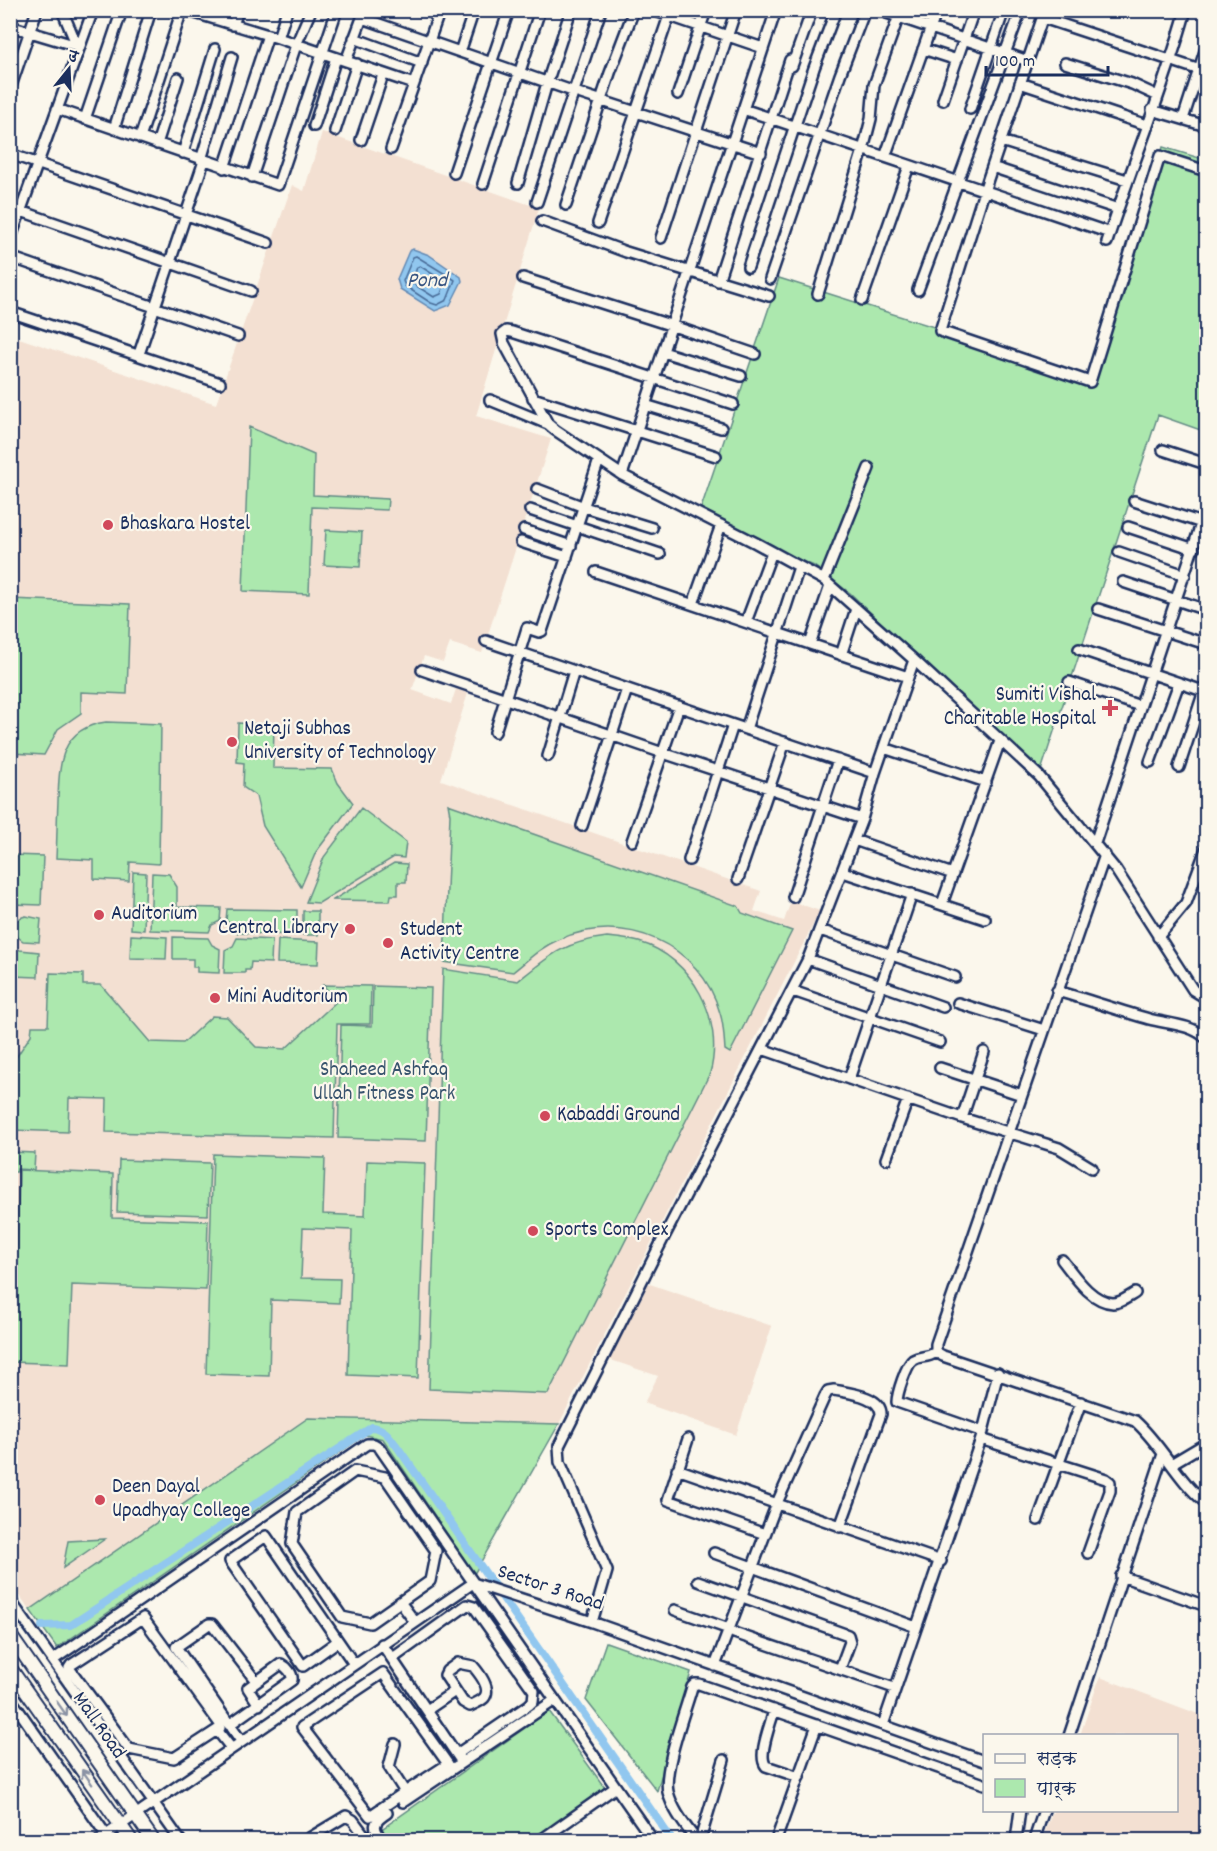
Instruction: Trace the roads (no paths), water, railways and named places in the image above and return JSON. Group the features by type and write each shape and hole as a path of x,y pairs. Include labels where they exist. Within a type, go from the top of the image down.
{"main road":[{"name":"Mall Road","path":"10,1635 153,1840"},
{"name":"Mall Road","path":"10,1668 131,1840"}],"street":[{"path":"10,89 37,10"},
{"path":"62,10 78,48"},
{"path":"10,240 93,10"},
{"path":"86,119 122,10"},
{"path":"114,129 151,10"},
{"path":"140,138 184,10 209,14 233,25 414,84"},
{"path":"233,25 238,10"},
{"path":"278,38 287,10"},
{"path":"252,177 296,45 311,10"},
{"path":"57,109 275,185 279,183 337,10"},
{"path":"391,148 439,13 424,10"},
{"path":"460,52 474,10"},
{"path":"454,173 509,10"},
{"path":"483,184 540,10"},
{"path":"518,183 571,10"},
{"path":"537,202 601,10"},
{"path":"566,205 634,10"},
{"path":"652,10 670,13 727,37 763,48"},
{"path":"678,94 706,10"},
{"path":"661,238 736,10"},
{"path":"621,475 776,10"},
{"path":"718,281 791,63 812,10"},
{"path":"748,267 794,126 836,10"},
{"path":"770,279 845,61 866,10"},
{"path":"878,10 900,14 963,40 1028,60"},
{"path":"885,157 937,10"},
{"path":"943,100 974,10"},
{"path":"970,109 1004,10"},
{"path":"918,290 1021,10"},
{"path":"743,109 984,191 1109,238 1152,110 1172,62 1186,10"},
{"path":"598,223 670,13"},
{"path":"314,126 341,59 354,38 363,14 430,42 547,83 761,153"},
{"path":"818,294 863,150 871,118 874,86 900,14"},
{"path":"1203,71 1172,62 1044,14 984,191 940,332 1090,382 1160,156 1206,171"},
{"path":"10,26 78,48"},
{"path":"224,168 268,35"},
{"path":"354,38 422,63"},
{"path":"1183,119 1203,71 1206,48"},
{"path":"183,153 215,49"},
{"path":"923,49 957,60"},
{"path":"139,354 171,263 232,57"},
{"path":"1065,63 1132,84 1158,96"},
{"path":"335,131 357,64"},
{"path":"361,140 383,75"},
{"path":"157,144 178,78"},
{"path":"1020,83 1147,125"},
{"path":"1152,110 1206,126"},
{"path":"1001,141 1127,180"},
{"path":"10,154 268,243"},
{"path":"862,300 909,166"},
{"path":"992,167 1118,209"},
{"path":"21,211 251,291"},
{"path":"542,221 689,272 769,296"},
{"path":"10,257 238,336"},
{"path":"523,278 755,354"},
{"path":"10,312 220,383"},
{"path":"548,424 504,342 502,334 504,332 512,332 733,404"},
{"path":"663,352 741,376"},
{"path":"533,398 716,456"},
{"path":"490,400 548,424 621,475 721,525 827,583 1039,776 1105,855 1193,990 1206,998"},
{"path":"645,405 721,429"},
{"path":"1163,450 1206,464"},
{"path":"495,732 527,628 542,631 599,460"},
{"path":"810,644 827,583 869,468"},
{"path":"537,489 584,507 652,528"},
{"path":"1134,501 1202,523"},
{"path":"1095,843 1206,509"},
{"path":"530,510 660,554"},
{"path":"693,604 721,525"},
{"path":"1128,528 1194,549"},
{"path":"524,530 571,546"},
{"path":"521,542 567,557"},
{"path":"746,622 772,552"},
{"path":"1119,552 1185,575"},
{"path":"746,729 799,567"},
{"path":"596,572 908,677"},
{"path":"1123,582 1206,610"},
{"path":"841,655 856,609"},
{"path":"1098,609 1206,643"},
{"path":"486,641 875,773"},
{"path":"1079,650 1205,692 1179,767"},
{"path":"592,1622 607,1571 560,1462 560,1446 637,1289 808,959 862,819 875,773 914,660"},
{"path":"422,670 862,819"},
{"path":"548,756 574,671"},
{"path":"1069,682 1140,706"},
{"path":"1150,762 1179,683"},
{"path":"582,826 627,689"},
{"path":"632,841 679,706"},
{"path":"689,860 734,725"},
{"path":"942,904 1000,741"},
{"path":"738,879 784,742"},
{"path":"884,748 986,782"},
{"path":"793,897 838,760"},
{"path":"854,840 953,874"},
{"path":"1158,937 1186,903 1206,849"},
{"path":"936,1352 936,1344 1105,855"},
{"path":"843,872 985,919"},
{"path":"849,1079 912,894"},
{"path":"820,930 955,977"},
{"path":"808,959 943,1007"},
{"path":"793,991 940,1042"},
{"path":"1057,991 1161,1022 1185,1026 1194,1029 1206,1038"},
{"path":"958,1003 1044,1030"},
{"path":"762,1049 962,1118 1059,1148 1092,1168"},
{"path":"962,1118 984,1052"},
{"path":"940,1068 1022,1095"},
{"path":"886,1158 908,1099"},
{"path":"1062,1260 1087,1290 1104,1300 1113,1303 1135,1293"},
{"path":"936,1352 1039,1390 1135,1421 1206,1503"},
{"path":"936,1352 929,1357 915,1359 909,1364 897,1402 982,1436 1110,1482 1110,1491 1088,1552"},
{"path":"882,1725 982,1436 998,1373"},
{"path":"715,1666 777,1503 828,1391 834,1390 871,1400 881,1407 881,1414 840,1527"},
{"path":"1038,1520 1081,1402"},
{"path":"688,1438 668,1498 672,1502 765,1534"},
{"path":"53,1660 367,1444 374,1444 379,1447 653,1840"},
{"path":"1171,1464 1203,1445"},
{"path":"1070,1734 1163,1454"},
{"path":"677,1469 940,1561"},
{"path":"355,1471 385,1477 436,1551 429,1581 400,1602 370,1623 342,1617 292,1544 297,1512 355,1471"},
{"path":"339,1641 303,1666 230,1561 266,1536 339,1641 354,1664"},
{"path":"714,1553 916,1627"},
{"path":"1121,1576 1206,1606"},
{"path":"698,1581 848,1635 850,1642 840,1669"},
{"name":"Sector 3 Road","path":"105,1839 120,1825 473,1582 983,1761"},
{"path":"10,1600 180,1840"},
{"path":"400,1602 415,1622"},
{"path":"373,1820 377,1820 533,1701 534,1691 474,1607 466,1605 393,1658"},
{"path":"675,1610 729,1629 734,1633 894,1688"},
{"path":"143,1618 220,1724 217,1730 174,1758 129,1749 69,1668 70,1665 143,1618"},
{"path":"241,1741 176,1647 212,1624 256,1681"},
{"path":"382,1644 460,1758"},
{"path":"458,1663 462,1663 475,1668 484,1680 486,1693 484,1698 470,1706 462,1702 455,1691 445,1675 458,1663"},
{"path":"230,1725 259,1704 293,1678 282,1665 248,1688 259,1704"},
{"path":"373,1820 405,1792 448,1764 383,1673 302,1727 373,1820 375,1831 382,1840"},
{"path":"698,1840 675,1811 668,1791 668,1772 692,1687 695,1684 983,1784"},
{"path":"427,1710 455,1691"},
{"path":"10,1698 105,1839"},
{"path":"460,1758 555,1700"},
{"path":"774,1710 762,1754 763,1762 766,1766 799,1777"},
{"path":"776,1840 817,1725"},
{"path":"217,1730 231,1748"},
{"path":"395,1744 389,1767 405,1792"},
{"path":"698,1840 724,1760"},
{"path":"541,1840 616,1787"},
{"path":"1016,1840 1020,1812"},
{"path":"1034,1840 1043,1812"},
{"path":"306,1840 346,1816 353,1820 368,1840"}],"water":[{"name":"Pond","path":"413,249 429,255 461,277 462,281 450,305 435,311 400,289 397,279 409,251"}],"waterway":[{"path":"42,1626 71,1625 372,1427 380,1429 396,1445 672,1840"}],"place":[{"name":"Bhaskara Hostel","path":"108,525"},
{"name":"Sumiti Vishal Charitable Hospital","path":"1110,708"},
{"name":"Netaji Subhas University of Technology","path":"232,742"},
{"name":"Auditorium","path":"99,915"},
{"name":"Central Library","path":"350,929"},
{"name":"Student Activity Centre","path":"388,943"},
{"name":"Mini Auditorium","path":"215,998"},
{"name":"Kabaddi Ground","path":"545,1116"},
{"name":"Sports Complex","path":"533,1231"},
{"name":"Deen Dayal Upadhyay College","path":"100,1500"}],"park label":[{"name":"Shaheed Ashfaq Ullah Fitness Park","path":"384,1083"}]}
